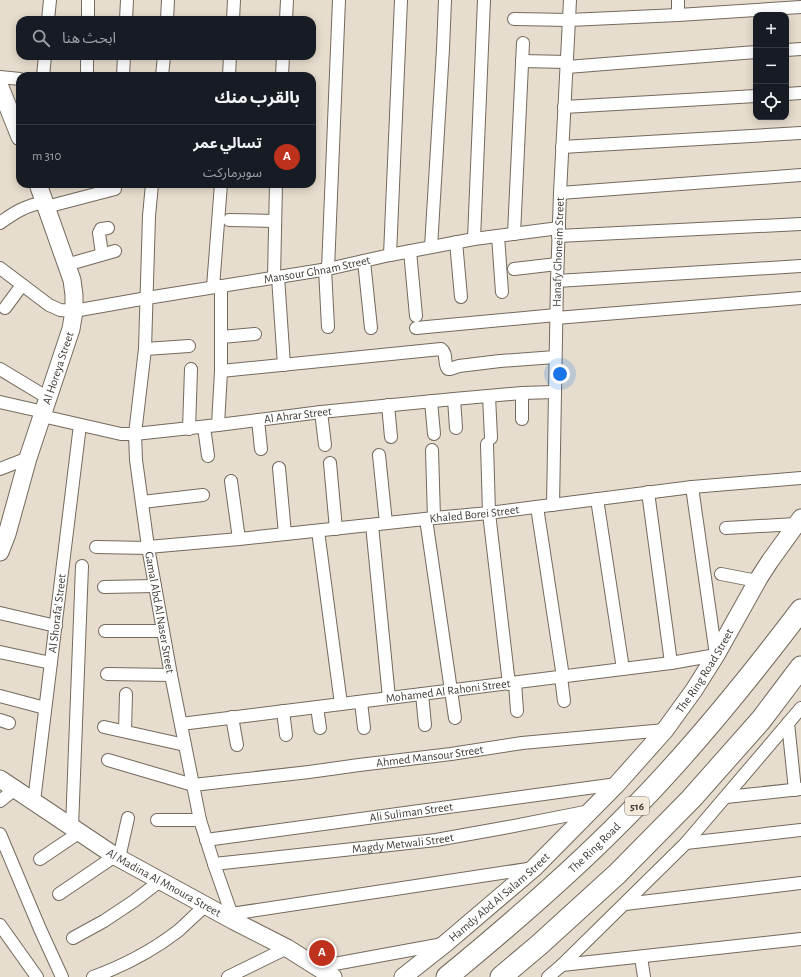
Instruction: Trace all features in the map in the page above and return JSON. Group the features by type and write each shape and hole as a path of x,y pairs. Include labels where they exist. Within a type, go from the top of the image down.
{"highway":[{"name":"The Ring Road","path":"447,977 502,932 573,869 640,802 704,732 764,659 801,610"},
{"path":"501,977 539,945 617,874 691,799 761,720 801,667"}],"street":[{"path":"48,16 50,0"},
{"path":"88,0 88,16"},
{"path":"126,16 127,0"},
{"path":"167,16 168,0"},
{"path":"233,16 234,0"},
{"path":"286,16 287,0"},
{"path":"328,327 326,269 339,0"},
{"path":"390,255 401,0"},
{"path":"431,246 445,0"},
{"path":"474,239 484,0"},
{"name":"Hanafy Ghoneim Street","path":"553,505 557,264 570,0"},
{"path":"678,0 678,15"},
{"path":"514,19 569,20 801,8"},
{"path":"514,234 523,42"},
{"path":"789,50 801,49"},
{"path":"522,61 567,65 753,52"},
{"path":"44,72 45,60"},
{"path":"87,60 87,72"},
{"path":"123,72 124,60"},
{"path":"162,72 164,60"},
{"path":"229,72 230,60"},
{"path":"282,72 283,60"},
{"path":"0,77 16,79"},
{"path":"0,87 16,127"},
{"path":"789,94 801,93"},
{"path":"564,107 753,96"},
{"path":"562,147 801,133"},
{"path":"560,193 801,175"},
{"name":"Al Horeya Street","path":"0,552 7,534 28,458 71,330 74,311 72,280 39,188"},
{"name":"Gamal Abd Al Naser Street","path":"152,188 149,216 145,349 135,434 136,460 148,547 171,675 200,820 233,918"},
{"path":"218,425 221,337 217,287 221,188"},
{"path":"276,188 276,277 284,365"},
{"path":"0,223 13,213 34,204 45,204 115,189"},
{"path":"229,220 275,221"},
{"name":"Mansour Ghnam Street","path":"74,311 326,269 431,246 514,234 801,224"},
{"path":"102,254 99,233 101,229 108,228"},
{"path":"498,236 502,292"},
{"path":"456,242 461,297"},
{"path":"66,265 115,251"},
{"path":"410,251 416,322 556,316 801,298"},
{"path":"364,261 371,328"},
{"path":"514,269 557,264"},
{"path":"557,281 801,266"},
{"path":"0,268 49,305 60,310 74,311"},
{"path":"6,308 22,285"},
{"path":"221,337 255,334"},
{"path":"145,349 189,346"},
{"path":"221,372 441,349 444,351 446,367 448,369 459,366 500,361 555,357"},
{"path":"0,369 44,409"},
{"path":"189,429 191,369"},
{"name":"Al Ahrar Street","path":"0,402 44,409 80,425 121,434 135,434 388,405 522,393 555,392"},
{"path":"522,393 522,419"},
{"path":"489,396 489,513 517,711"},
{"path":"454,399 456,428"},
{"path":"431,401 434,434"},
{"path":"388,405 391,437"},
{"path":"321,412 325,445"},
{"path":"258,420 261,449"},
{"name":"Al Shorafa' Street","path":"34,802 80,425"},
{"path":"204,427 208,456"},
{"path":"432,450 430,519 455,718"},
{"path":"379,455 386,523"},
{"path":"0,469 28,458"},
{"path":"330,463 336,529"},
{"path":"279,468 285,534"},
{"name":"Khaled Borei Street","path":"96,547 148,547 239,539 489,513 692,487 801,478"},
{"path":"231,480 239,539"},
{"path":"692,487 716,655"},
{"path":"648,492 671,663"},
{"path":"142,502 202,495"},
{"path":"597,499 624,669"},
{"path":"537,507 562,677 564,701"},
{"path":"726,528 799,521"},
{"name":"The Ring Road Street","path":"590,811 617,784 666,730 716,655 770,560 799,521"},
{"path":"372,525 389,698"},
{"path":"318,531 342,704"},
{"path":"40,859 76,830 82,566"},
{"path":"721,574 757,581"},
{"path":"104,587 155,586"},
{"path":"0,613 56,626"},
{"path":"105,631 163,631"},
{"path":"0,652 51,663"},
{"name":"Mohamed Al Rahoni Street","path":"181,724 671,663 716,655"},
{"path":"107,674 171,675"},
{"path":"125,731 126,694"},
{"path":"422,694 425,725"},
{"path":"0,696 46,708"},
{"path":"360,702 364,728"},
{"path":"317,707 320,728"},
{"path":"548,977 562,966 686,843 801,708"},
{"path":"283,711 286,735"},
{"path":"232,717 236,745"},
{"path":"726,797 798,790 788,724"},
{"path":"104,727 185,745"},
{"name":"Ahmed Mansour Street","path":"193,785 451,754 522,743 666,730"},
{"path":"108,760 193,785"},
{"name":"Al Madina Al Mnoura Street","path":"0,779 117,857 205,906 233,918 288,948 333,977"},
{"name":"Ali Suliman Street","path":"206,840 617,784"},
{"path":"0,800 15,789"},
{"name":"Magdy Metwali Street","path":"214,864 436,840 590,811"},
{"name":"Hamdy Abd Al Salam Street","path":"403,977 446,943 534,868 590,811"},
{"path":"60,894 117,857 128,818"},
{"path":"157,820 200,820"},
{"path":"686,843 801,830"},
{"path":"0,834 62,977"},
{"path":"233,918 534,868"},
{"path":"73,938 104,921 160,881"},
{"path":"625,904 801,883"},
{"path":"94,977 113,970 147,952 178,931 205,906"},
{"path":"1,928 37,977"},
{"path":"562,966 801,939"},
{"path":"318,967 446,943"},
{"path":"228,977 288,948"},
{"path":"641,957 644,977"}],"place":[{"name":"تسالي عمر","path":"322,953"}]}
